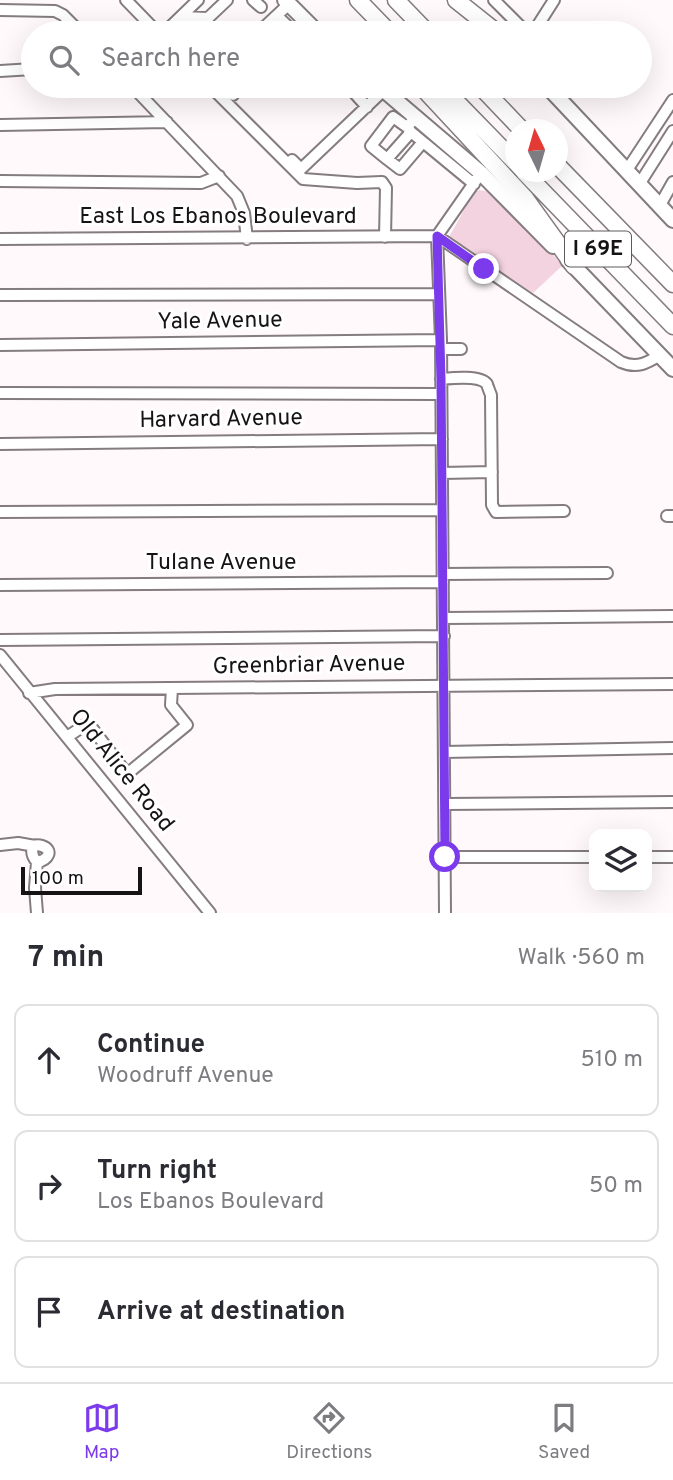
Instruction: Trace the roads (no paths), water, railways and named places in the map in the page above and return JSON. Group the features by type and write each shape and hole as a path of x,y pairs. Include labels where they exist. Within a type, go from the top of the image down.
{"highway":[{"path":"349,0 367,21"},
{"path":"358,0 378,21"},
{"path":"396,0 416,21"},
{"path":"467,2 485,21"},
{"path":"432,98 525,198 574,266"},
{"path":"453,98 505,152"},
{"path":"491,98 512,119"},
{"name":"I 69E","path":"568,176 673,284"},
{"name":"I 69E","path":"534,182 673,326"}],"main road":[{"path":"287,2 306,21"},
{"path":"390,98 411,125 478,178 574,266 673,369"},
{"path":"558,98 673,220"}],"street":[{"path":"125,0 146,21"},
{"path":"177,21 198,0"},
{"path":"181,17 208,18 228,0"},
{"path":"494,0 515,21"},
{"path":"541,21 554,0"},
{"path":"271,21 287,2"},
{"path":"0,10 55,10 69,21"},
{"path":"277,16 282,21"},
{"path":"0,71 21,70"},
{"path":"144,98 230,188 241,204 246,220 247,239"},
{"path":"222,98 303,179 382,182 386,188 385,237"},
{"path":"359,98 367,107"},
{"path":"241,107 301,169 374,98"},
{"path":"627,170 673,100"},
{"path":"423,142 400,169 372,146 393,117 411,125 423,142 478,178 437,236 441,345 445,913"},
{"path":"0,125 167,122"},
{"path":"387,159 411,125"},
{"path":"640,183 673,131"},
{"path":"0,181 201,183 219,176"},
{"path":"660,205 673,182"},
{"path":"437,236 621,362 630,366 644,365 660,355"},
{"name":"East Los Ebanos Boulevard","path":"0,239 437,236"},
{"path":"0,295 439,294"},
{"name":"Yale Avenue","path":"0,345 441,345 461,349"},
{"path":"441,379 468,378 483,381 487,385 491,395 492,505 496,512 564,511"},
{"path":"0,393 441,394"},
{"name":"Harvard Avenue","path":"0,444 442,439"},
{"path":"442,473 492,472"},
{"path":"0,512 442,510"},
{"name":"Tulane Avenue","path":"0,585 607,573"},
{"path":"443,618 673,616"},
{"path":"0,640 444,636"},
{"name":"Old Alice Road","path":"0,655 210,913"},
{"name":"Greenbriar Avenue","path":"29,693 55,689 673,684"},
{"path":"66,737 86,725 92,728 127,774 187,725 171,705 172,688"},
{"path":"444,752 673,748"},
{"path":"445,804 673,802"},
{"path":"0,845 18,843 45,846 48,850 46,859 37,862 37,913"},
{"path":"445,857 589,857"},
{"path":"652,857 673,857"}]}
